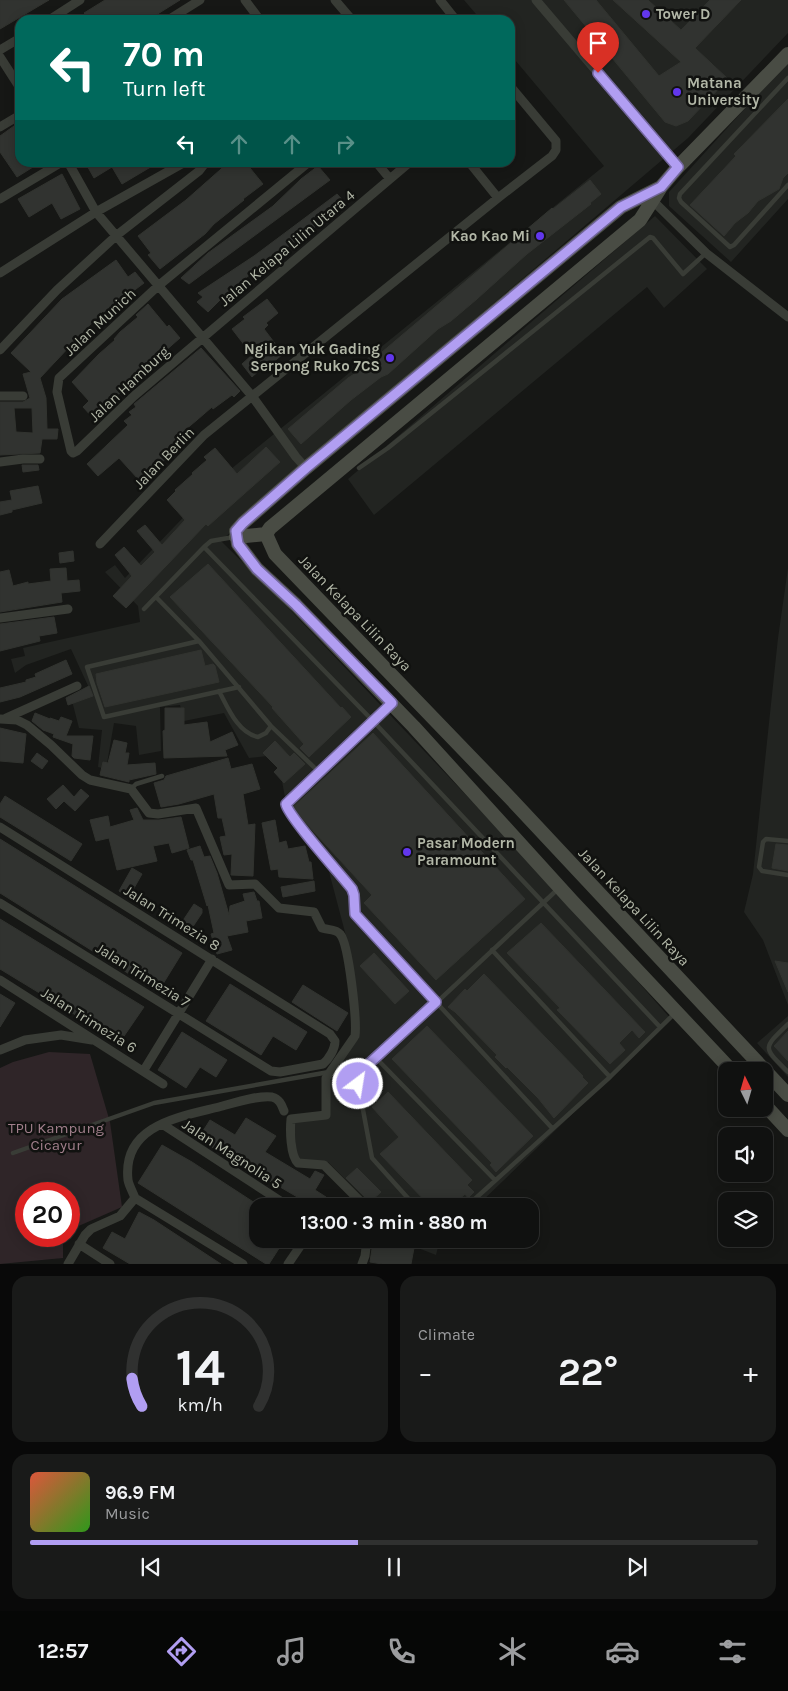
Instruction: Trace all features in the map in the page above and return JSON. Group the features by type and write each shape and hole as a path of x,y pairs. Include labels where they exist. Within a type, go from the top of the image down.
{"street":[{"path":"56,15 80,0"},
{"path":"176,15 200,0"},
{"path":"245,0 256,15"},
{"path":"336,0 348,15"},
{"path":"440,0 452,15"},
{"path":"536,0 678,167"},
{"path":"0,50 15,41"},
{"path":"723,1062 392,703 296,605 257,569 238,544 236,531 306,468 621,207 649,198 788,54"},
{"path":"0,57 15,80"},
{"name":"Jalan Berlin","path":"100,544 204,435 552,156 556,150 556,142 515,92"},
{"path":"0,126 15,118"},
{"path":"0,199 54,167"},
{"path":"71,167 96,212 252,396 306,468"},
{"path":"0,273 96,212 176,167"},
{"path":"0,350 57,290 117,235 202,167"},
{"name":"Jalan Munich","path":"77,451 71,452 57,392 59,378 158,286 303,167"},
{"path":"380,167 390,179"},
{"name":"Jalan Kelapa Lilin Utara 4","path":"201,337 404,167"},
{"path":"473,167 498,198"},
{"path":"649,198 706,253 788,317"},
{"path":"236,537 266,534 270,528 384,443 464,367 640,220 649,198"},
{"name":"Jalan Hamburg","path":"77,451 134,396 201,337"},
{"path":"448,350 464,367"},
{"path":"0,396 23,396"},
{"path":"0,462 40,459"},
{"name":"Jalan Kelapa Lilin Raya","path":"266,534 275,554 512,800 757,1062"},
{"path":"257,569 259,558 262,555 268,553 275,554"},
{"path":"0,618 68,609"},
{"path":"2,719 77,686"},
{"path":"2,719 17,720 27,725 90,780 131,789 150,814 196,808 229,885 254,884 279,908 314,912 322,928 338,931 343,937 348,959 356,1033 325,1079 326,1115 291,1119 294,1159 298,1163 324,1165 357,1198"},
{"name":"Jalan Trimezia 8","path":"0,827 212,959 330,1034 334,1039 335,1044 327,1061 323,1064 280,1072 271,1071"},
{"name":"Jalan Trimezia 7","path":"0,903 271,1071"},
{"path":"144,1070 212,959"},
{"name":"Jalan Trimezia 6","path":"0,980 144,1070 163,1084"},
{"path":"0,1050 25,1040 61,1035 96,1040"},
{"name":"Jalan Kelapa Lilin Raya","path":"773,1079 788,1095"},
{"path":"242,1264 135,1198 128,1181 129,1155 134,1144 142,1135 174,1118 251,1099 274,1097 280,1102 284,1111"},
{"path":"773,1114 788,1130"},
{"name":"Jalan Magnolia 5","path":"162,1124 276,1198"},
{"path":"80,1243 91,1229 120,1216 135,1198"},
{"path":"80,1245 110,1264"},
{"path":"68,1264 77,1247"},
{"path":"288,1264 299,1248"},
{"path":"362,1264 366,1248"}],"lane":[{"path":"788,78 680,194 679,198 730,247 734,245 788,185"},
{"path":"359,468 384,443 650,237 653,238 683,274 706,253"},
{"path":"144,610 204,547 211,542 236,537"},
{"path":"204,547 372,721 660,1028"},
{"path":"156,597 199,641 271,726 319,772"},
{"path":"199,641 87,667 104,716 239,687"},
{"path":"219,692 241,726 249,734 258,737 266,733 271,726"},
{"path":"392,703 287,802 287,808 352,889 355,914 552,1128"},
{"path":"131,789 136,784 162,776"},
{"path":"788,842 766,839 763,842 759,867 762,871 788,875"},
{"path":"408,1198 371,1156 358,1081 360,1072 560,887"},
{"path":"492,950 610,1077"},
{"path":"476,1198 610,1077 676,1012"},
{"path":"788,1024 770,1041 768,1046 769,1052 788,1072"},
{"path":"376,1058 495,1180"},
{"path":"773,1077 784,1068"},
{"path":"14,1153 154,1103 329,1072"}],"shaded area":[{"path":"464,0 788,0 788,33 688,138 314,456 221,541 278,597 560,894 671,1019 485,1198 364,1198 328,1162 297,1162 294,1119 330,1117 327,1078 354,1040 359,1039 351,955 323,849 288,813 277,755 249,758 224,713 184,721 180,705 160,707 161,751 139,755 136,726 114,723 106,769 98,767 102,730 79,728 71,697 90,690 71,649 26,665 15,673 11,659 25,656 23,648 140,622 138,606 105,572 115,565 125,578 226,473 604,166 515,60 515,15 477,15"},
{"path":"788,61 788,199 731,262 669,206 669,192"},
{"path":"655,216 707,269 664,308 647,287 374,515 348,479"},
{"path":"788,568 788,1005 763,940 744,912 753,874 778,638"},
{"path":"788,1016 788,1077 757,1043"},
{"path":"418,1248 438,1248 436,1255"}],"green space":[{"name":"TPU Kampung Cicayur","path":"49,1052 90,1054 110,1122 122,1207 80,1225 80,1182 15,1182 15,1247 63,1247 63,1258 0,1264 0,1068 13,1062"}],"building":[{"path":"0,0 49,0 24,15 15,15 15,20 0,29"},
{"path":"105,0 180,0 156,15 84,15"},
{"path":"564,0 596,0 659,76 681,62 613,0 648,0 681,30 710,0 741,0 695,48 728,79 688,121 676,126 665,122"},
{"path":"788,99 788,173 783,178 779,189 758,201 724,236 690,205 736,156 734,154"},
{"path":"14,126 15,167 33,167 17,177 0,152 0,136"},
{"path":"88,167 112,167 94,178"},
{"path":"112,167 151,167 122,184"},
{"path":"223,167 251,167 250,168 263,184 214,224 205,234 160,269 148,255 151,253 138,236 186,200"},
{"path":"319,167 330,180 189,284 181,278 208,253 273,206 301,179"},
{"path":"62,174 80,209 61,219 52,203 29,217 18,199"},
{"path":"590,180 601,194 591,204 527,254 388,374 381,377 351,400 301,444 288,429 348,378 376,360 375,358 552,208"},
{"path":"337,194 346,204 232,288 208,312 197,302 203,297 198,293 254,256"},
{"path":"116,260 128,277 135,272 144,283 120,301 118,299 104,313 103,311 40,378 46,398 47,429 58,429 57,439 42,439 40,453 0,455 0,402 23,402 30,398 23,374 31,372 11,353 62,299","holes":["14,408 32,408 33,433 16,432"]},
{"path":"267,299 278,313 266,323 268,325 264,329 283,354 271,364 269,362 252,377 242,364 252,355 232,329 245,319 243,317"},
{"path":"148,304 167,327 169,325 180,338 147,363 119,392 114,400 93,418 83,407 89,401 72,382 115,340 120,332 138,317 136,315"},
{"path":"201,348 240,391 234,397 232,395 213,409 212,407 185,430 187,433 165,456 167,458 139,480 119,458 98,476 87,464 128,425 124,421 132,415 129,412 136,407 134,404"},
{"path":"266,447 280,462 208,526 206,524 126,608 113,596 132,576 115,555 124,547 141,566 155,552 137,531 145,525 162,545 185,520 167,500 207,460 204,457 215,448 237,474"},
{"path":"22,465 38,465 39,470 23,472"},
{"path":"38,486 42,503 12,510 12,512 0,515 0,502 12,500 10,491"},
{"path":"73,551 74,561 60,563 59,553"},
{"path":"208,564 351,717 309,757 300,748 304,744 273,707 170,597"},
{"path":"66,568 67,581 79,580 80,591 61,593 62,602 0,612 0,572 9,570 13,586 28,582 28,584 51,581 50,569"},
{"path":"54,617 57,633 39,636 40,641 0,651 0,624"},
{"path":"201,650 205,666 213,664 215,666 219,682 105,707 96,674"},
{"path":"66,660 72,674 20,697 0,702 0,688 26,682 26,680 36,677 35,674"},
{"path":"89,686 93,696 68,705 66,698"},
{"path":"165,708 184,708 184,725 207,722 210,742 232,732 238,745 225,750 227,756 164,758 163,731 165,730"},
{"path":"35,713 59,721 61,717 72,721 66,736 93,736 90,760 74,758 72,756 73,744 53,737 54,734 43,730 32,721"},
{"path":"0,728 26,734 23,763 0,761"},
{"name":"Pasar Modern Paramount","path":"373,733 525,899 436,980 364,903 372,895 292,808"},
{"path":"114,740 127,743 125,753 129,753 127,765 155,763 156,774 129,780 129,782 100,775 103,762 108,763"},
{"path":"275,741 290,757 294,753 305,764 284,783 274,772 278,768 263,753"},
{"path":"37,753 48,761 42,769 31,761"},
{"path":"228,758 231,769 252,764 260,789 243,794 248,825 255,824 253,876 231,875 232,854 224,855 220,837 226,836 222,818 218,818 214,794 161,807 154,783 164,780 166,776"},
{"path":"63,785 74,797 81,789 89,796 75,811 64,801 56,809 47,799"},
{"path":"5,796 82,844 71,861 0,817 0,804"},
{"path":"137,808 143,820 181,817 189,848 172,853 169,843 153,846 157,861 117,870 109,838 96,841 90,820 108,816 110,827 134,820 130,810"},
{"path":"275,820 279,843 286,841 288,849 305,846 309,862 311,862 313,879 279,877 278,869 271,870 262,823"},
{"path":"0,839 182,953 158,992 0,893"},
{"path":"776,844 788,845 788,871 772,868"},
{"path":"200,846 204,857 210,856 229,915 230,906 245,901 243,894 254,892 257,901 259,901 262,918 246,921 248,932 227,936 232,950 217,954 211,934 214,933 208,905 193,860 191,860 187,850"},
{"path":"132,868 142,874 129,897 119,891"},
{"path":"314,881 315,891 283,897 281,887"},
{"path":"194,904 202,909 202,913 190,931 180,925"},
{"path":"0,919 144,1007 120,1042 0,969"},
{"path":"541,923 645,1032 639,1038 632,1030 619,1043 625,1050 610,1064 557,1010 560,1008 507,953"},
{"path":"374,953 409,991 395,1004 360,966"},
{"path":"775,961 788,963 788,992"},
{"path":"484,974 588,1083 554,1118 538,1098 495,1057 497,1055 448,1007 465,989 467,991"},
{"path":"230,984 307,1032 296,1050 273,1036 261,1055 206,1021"},
{"path":"303,985 348,1013 337,1031 292,1002"},
{"path":"0,994 15,1003 0,1027"},
{"path":"427,1026 533,1136 496,1172 490,1165 492,1163 392,1059"},
{"path":"788,1031 788,1061 774,1046"},
{"path":"182,1032 227,1060 216,1077 200,1067 186,1088 158,1070"},
{"path":"388,1092 472,1180 467,1185 474,1192 468,1198 465,1194 461,1198 422,1198 380,1154 399,1137 372,1107"},
{"path":"246,1118 276,1136 265,1152 310,1179 315,1171 324,1175 315,1190 325,1198 299,1198 198,1139 210,1120 235,1135"},
{"path":"162,1145 249,1199 249,1248 279,1248 269,1264 266,1264 138,1183"},
{"path":"357,1168 381,1192 374,1198 366,1198 346,1178"},
{"path":"139,1212 221,1264 130,1264 103,1248 112,1232 125,1239"},
{"path":"372,1248 414,1248 411,1264 370,1262"}],"place":[{"name":"Tower D","path":"646,14"},
{"name":"Matana University","path":"677,92"},
{"name":"Kao Kao Mi","path":"540,236"},
{"name":"Ngikan Yuk Gading Serpong Ruko 7CS","path":"390,358"},
{"name":"Pasar Modern Paramount","path":"407,852"}],"route":[{"path":"358,1084 360,1072 436,1002 355,914 354,892 299,824 286,804 392,703 296,605 257,569 238,544 236,531 306,468 621,207 661,187 678,167 598,73"}]}
